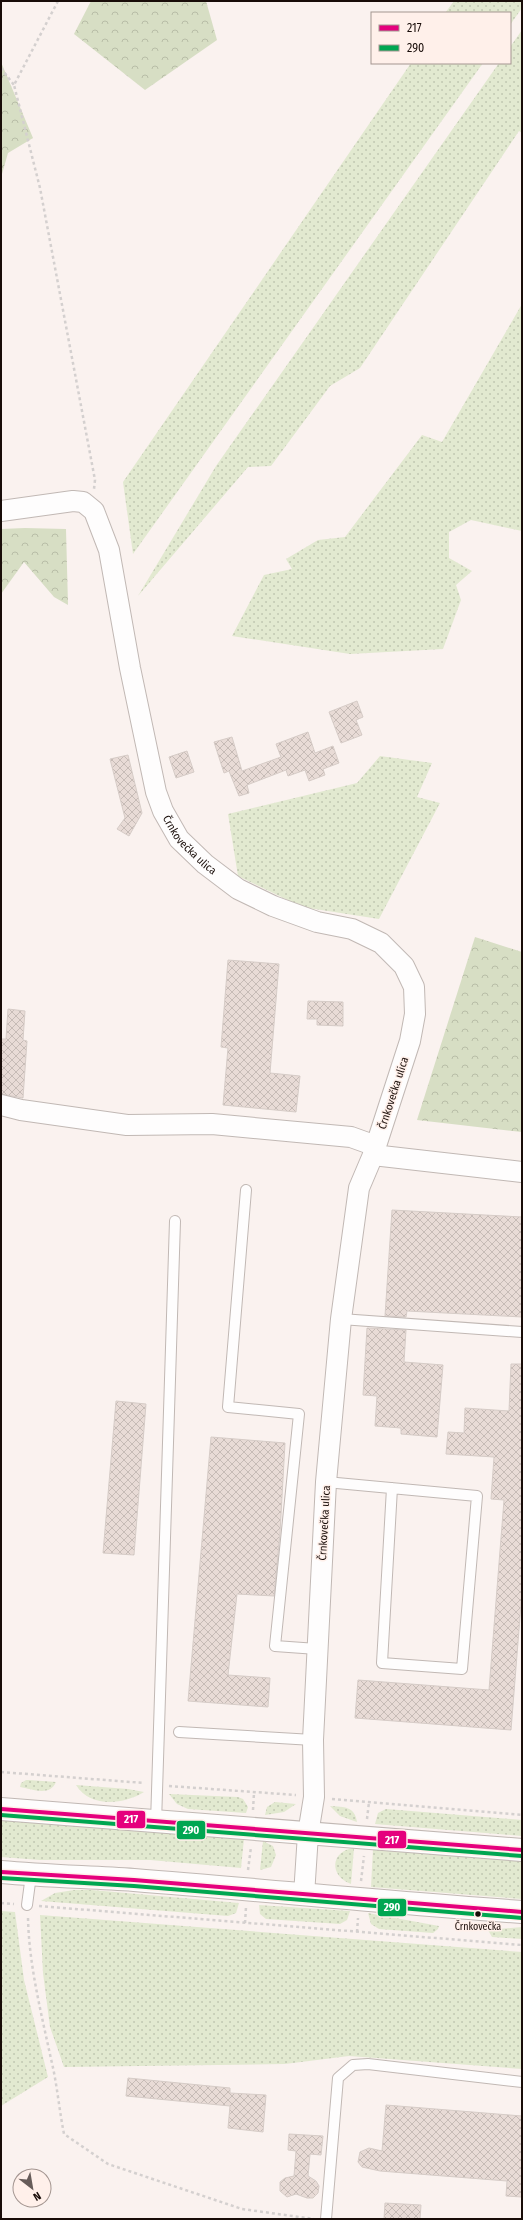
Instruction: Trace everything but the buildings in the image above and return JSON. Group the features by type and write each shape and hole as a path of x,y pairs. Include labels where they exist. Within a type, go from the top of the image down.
{"main road":[{"path":"1,1809 156,1823 522,1850"},
{"path":"1,1872 134,1880 522,1912"}],"street":[{"path":"1,511 73,501 83,502 94,511"},
{"name":"Črnkovečka ulica","path":"94,511 109,550 132,675 156,792 163,811 179,839 205,864 238,889 273,906 317,922 352,929 381,943 404,966 414,987 415,1014 410,1041 374,1151 358,1188 341,1319 326,1482 313,1740 314,1797 308,1834 304,1895"},
{"path":"1,1105 20,1110 127,1125 212,1124 351,1137 374,1151 522,1172"}],"lane":[{"path":"246,1190 228,1407 299,1414 275,1646 317,1649"},
{"path":"156,1823 175,1220"},
{"path":"341,1319 522,1332"},
{"path":"326,1482 392,1488 477,1496 462,1669 382,1663 392,1488"},
{"path":"179,1732 313,1740"},
{"path":"22,1905 31,1875"},
{"path":"326,2219 338,2078 353,2065 368,2064 522,2082"}],"path":[{"path":"14,85 58,1"},
{"path":"1,68 14,85 43,203 95,480 94,511"},
{"path":"1,1772 150,1784"},
{"path":"166,1785 303,1796"},
{"path":"253,1817 254,1793"},
{"path":"326,1798 522,1815"},
{"path":"367,1822 369,1802"},
{"path":"248,1871 251,1840"},
{"path":"361,1886 364,1850"},
{"path":"1,1903 22,1905 64,2134 108,2164 242,2209 316,2219"},
{"path":"245,1922 246,1903"},
{"path":"38,1906 522,1945"},
{"path":"357,1932 359,1913"}],"green space":[{"path":"91,1 206,1 217,40 145,90 74,34"},
{"path":"454,1 522,1 522,8 511,24 511,12 446,12"},
{"path":"522,30 522,133 519,131 360,368 330,386 271,466 248,467 138,596 216,466 498,64 511,64 511,46"},
{"path":"1,62 33,138 8,153 2,174"},
{"path":"410,64 482,64 133,554 123,482"},
{"path":"522,304 522,531 471,520 449,532 449,558 472,571 456,585 461,600 443,649 350,654 232,636 264,575 292,569 286,559 318,540 345,537 422,435 442,442"},
{"path":"1,529 66,529 68,605 54,597 24,562 1,594"},
{"path":"380,756 432,763 417,797 440,803 379,919 302,907 238,876 228,814 357,783"},
{"path":"475,937 522,952 522,1132 417,1120"},
{"path":"26,1780 56,1782 50,1789 40,1791 20,1787 21,1783"},
{"path":"76,1785 128,1789 144,1792 126,1800 107,1802 90,1798"},
{"path":"169,1794 238,1797 243,1799 248,1807 246,1813 188,1809 177,1804"},
{"path":"275,1802 296,1804 284,1812 265,1815 267,1807"},
{"path":"330,1806 348,1808 354,1813 357,1822 340,1816"},
{"path":"386,1809 522,1820 522,1836 375,1824 378,1813"},
{"path":"1,1819 244,1839 241,1868 150,1860 40,1860 1,1857"},
{"path":"263,1841 273,1846 276,1855 271,1867 260,1870"},
{"path":"354,1848 351,1884 339,1875 335,1864 340,1854 346,1850"},
{"path":"373,1849 522,1860 522,1899 371,1887"},
{"path":"74,1890 92,1890 239,1903 236,1913 228,1916 41,1901 55,1893"},
{"path":"259,1905 350,1911 347,1920 340,1924 266,1919 260,1914"},
{"path":"1,1911 15,1912 24,1980 48,2077 1,2106"},
{"path":"368,1913 439,1926 433,1933 379,1929 371,1924"},
{"path":"40,1915 522,1952 522,2069 349,2056 285,2064 64,2067 50,2027 43,1973"},
{"path":"522,1927 522,1939 492,1937 488,1930"}],"transit line":[{"name":"217","path":"1,1809 522,1850"},
{"name":"290","path":"1,1815 522,1856"},
{"name":"217","path":"1,1872 134,1880 522,1912"},
{"name":"290","path":"1,1878 134,1886 522,1918"}],"place":[{"name":"Črnkovečka","path":"478,1914"}]}
